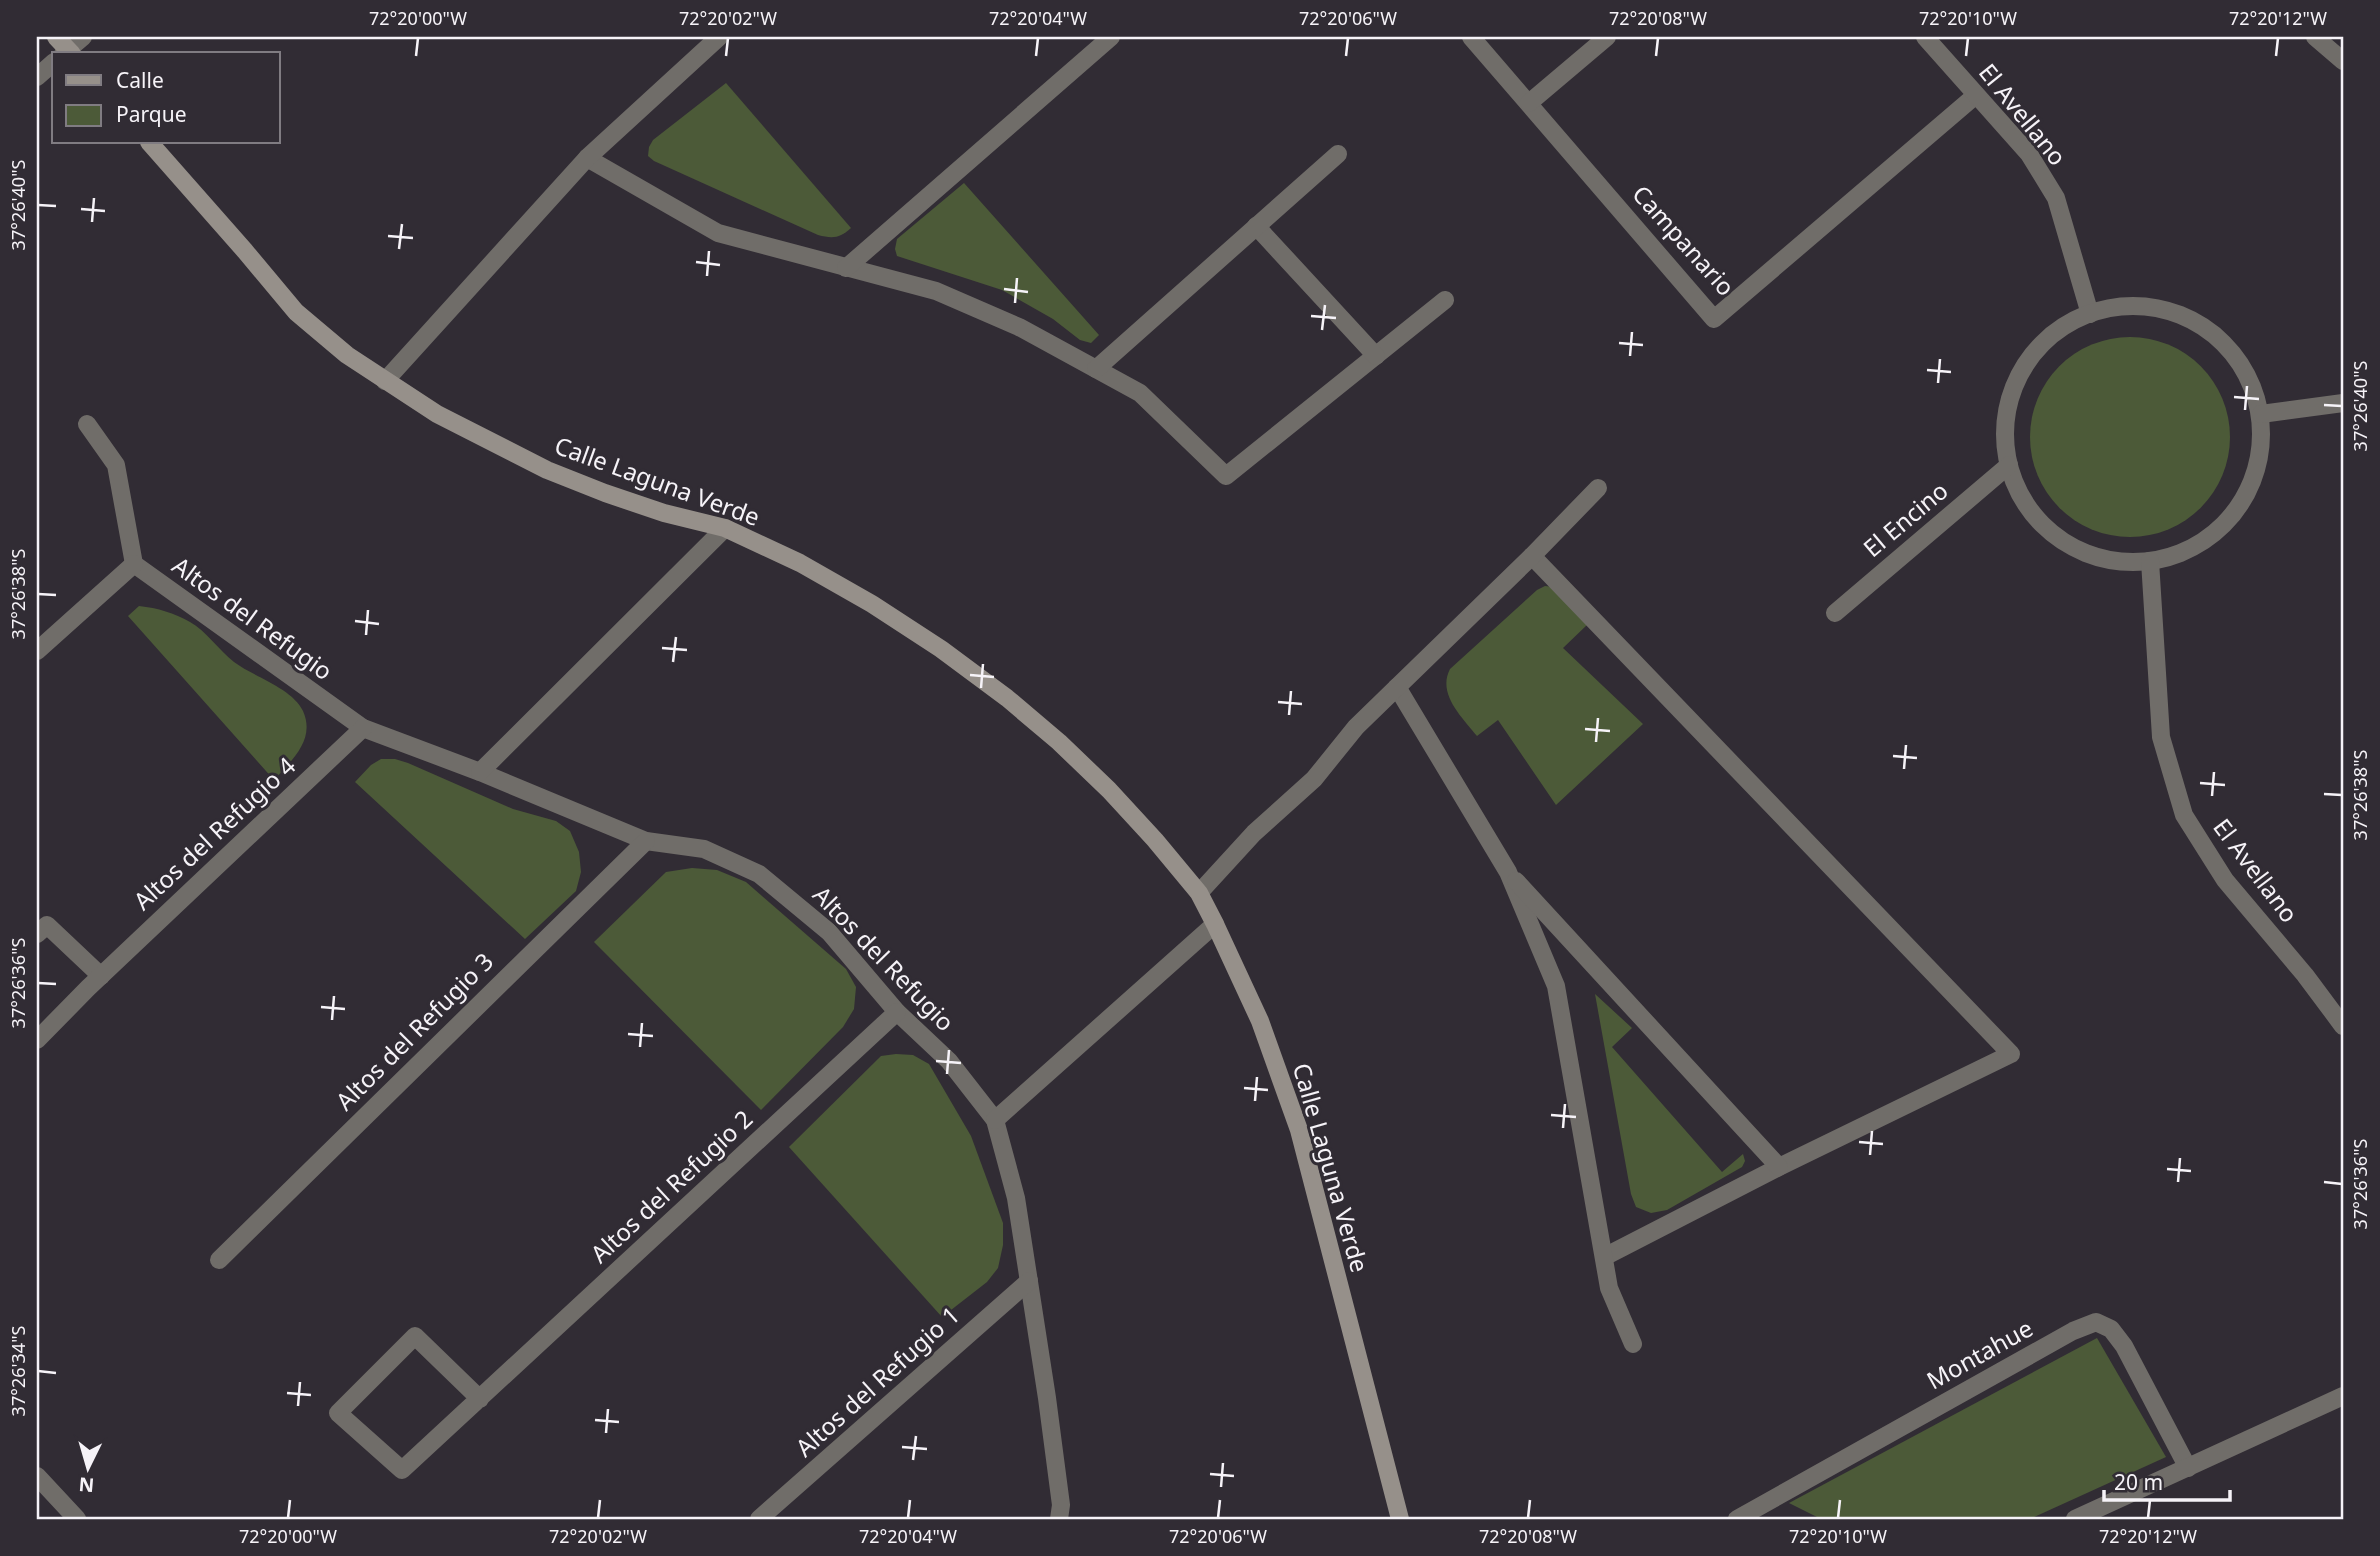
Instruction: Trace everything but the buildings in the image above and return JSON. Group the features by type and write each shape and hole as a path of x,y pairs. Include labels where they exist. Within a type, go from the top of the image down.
{"street":[{"path":"63,51 83,37"},
{"path":"386,381 587,158 719,37"},
{"name":"Campanario","path":"1471,37 1714,319 1976,95"},
{"path":"1529,103 1607,37"},
{"name":"El Avellano","path":"1925,37 2029,154 2056,198 2090,314"},
{"path":"2315,37 2343,61"},
{"path":"846,268 1107,38"},
{"path":"37,77 52,62"},
{"name":"Calle Laguna Verde","path":"151,144 296,312 347,355 437,414 547,470 605,494 664,513 725,528 800,563 872,604 941,649 1007,698 1109,790 1155,840 1199,892 1260,1021 1299,1130 1400,1519"},
{"path":"1096,369 1338,154"},
{"path":"587,158 718,233 936,291 1018,327 1140,393 1226,477 1446,300"},
{"path":"1256,226 1376,356"},
{"path":"2152,306 2191,319 2225,343 2249,376 2261,414 2261,455 2248,494 2223,527 2190,550 2150,561 2106,560 2065,544 2032,514 2009,465 2004,431 2012,388 2035,350 2069,321 2111,307 2152,306"},
{"path":"2261,414 2343,404"},
{"name":"Altos del Refugio","path":"87,424 116,465 134,564 363,728 480,772 646,841 704,849 759,874 829,932 897,1012 949,1061 995,1120 1016,1198 1061,1505 1059,1519"},
{"name":"El Encino","path":"1835,613 2009,465"},
{"path":"1199,892 1254,833 1314,779 1356,727 1598,488"},
{"path":"480,772 725,528"},
{"path":"1532,556 2011,1054 1779,1167 1604,1257"},
{"name":"El Avellano","path":"2150,561 2161,737 2184,815 2225,880 2305,975 2343,1026"},
{"path":"37,651 134,564"},
{"path":"1397,687 1508,872 1556,986 1609,1288 1633,1344"},
{"name":"Altos del Refugio 4","path":"37,1040 363,728"},
{"name":"Altos del Refugio 3","path":"219,1260 646,841"},
{"path":"1508,872 1779,1167"},
{"path":"995,1120 1214,924"},
{"path":"37,934 47,925 101,976"},
{"name":"Altos del Refugio 2","path":"480,1399 415,1336 338,1413 402,1470 480,1399 897,1012"},
{"name":"Altos del Refugio 1","path":"759,1519 1029,1281"},
{"name":"Montahue","path":"1737,1519 2073,1331 2096,1322 2111,1329 2124,1346 2188,1468"},
{"path":"2075,1519 2343,1395"},
{"path":"37,1476 77,1519"}],"green space":[{"path":"726,83 851,228 836,237 818,235 648,156 653,140"},
{"path":"964,183 1099,335 1091,343 1080,340 1053,319 1002,290 897,256 897,239"},
{"path":"2130,337 2168,345 2185,354 2200,367 2213,382 2222,399 2230,437 2222,475 2213,492 2200,507 2185,520 2168,529 2130,537 2092,529 2075,520 2060,507 2047,492 2038,475 2030,437 2038,399 2047,382 2060,367 2075,354 2092,345"},
{"path":"1545,586 1554,587 1588,624 1563,648 1643,724 1556,805 1498,720 1477,736 1453,705 1447,687 1450,669 1537,590"},
{"path":"139,606 166,611 190,622 202,630 234,662 282,689 298,703 306,722 304,741 274,780 128,616"},
{"path":"381,759 408,763 513,809 556,821 570,831 579,852 581,872 576,891 525,939 355,782 371,765"},
{"path":"692,868 717,870 746,882 846,969 856,987 854,1009 843,1027 761,1110 594,942 666,872"},
{"path":"1595,994 1632,1028 1612,1047 1722,1172 1743,1154 1745,1161 1742,1167 1667,1210 1651,1213 1636,1207 1631,1194"},
{"path":"913,1055 929,1064 971,1136 1003,1223 1003,1245 998,1268 987,1282 942,1317 789,1147 881,1056"},
{"path":"2097,1338 2166,1457 2030,1519 1821,1519 1789,1503"}]}
